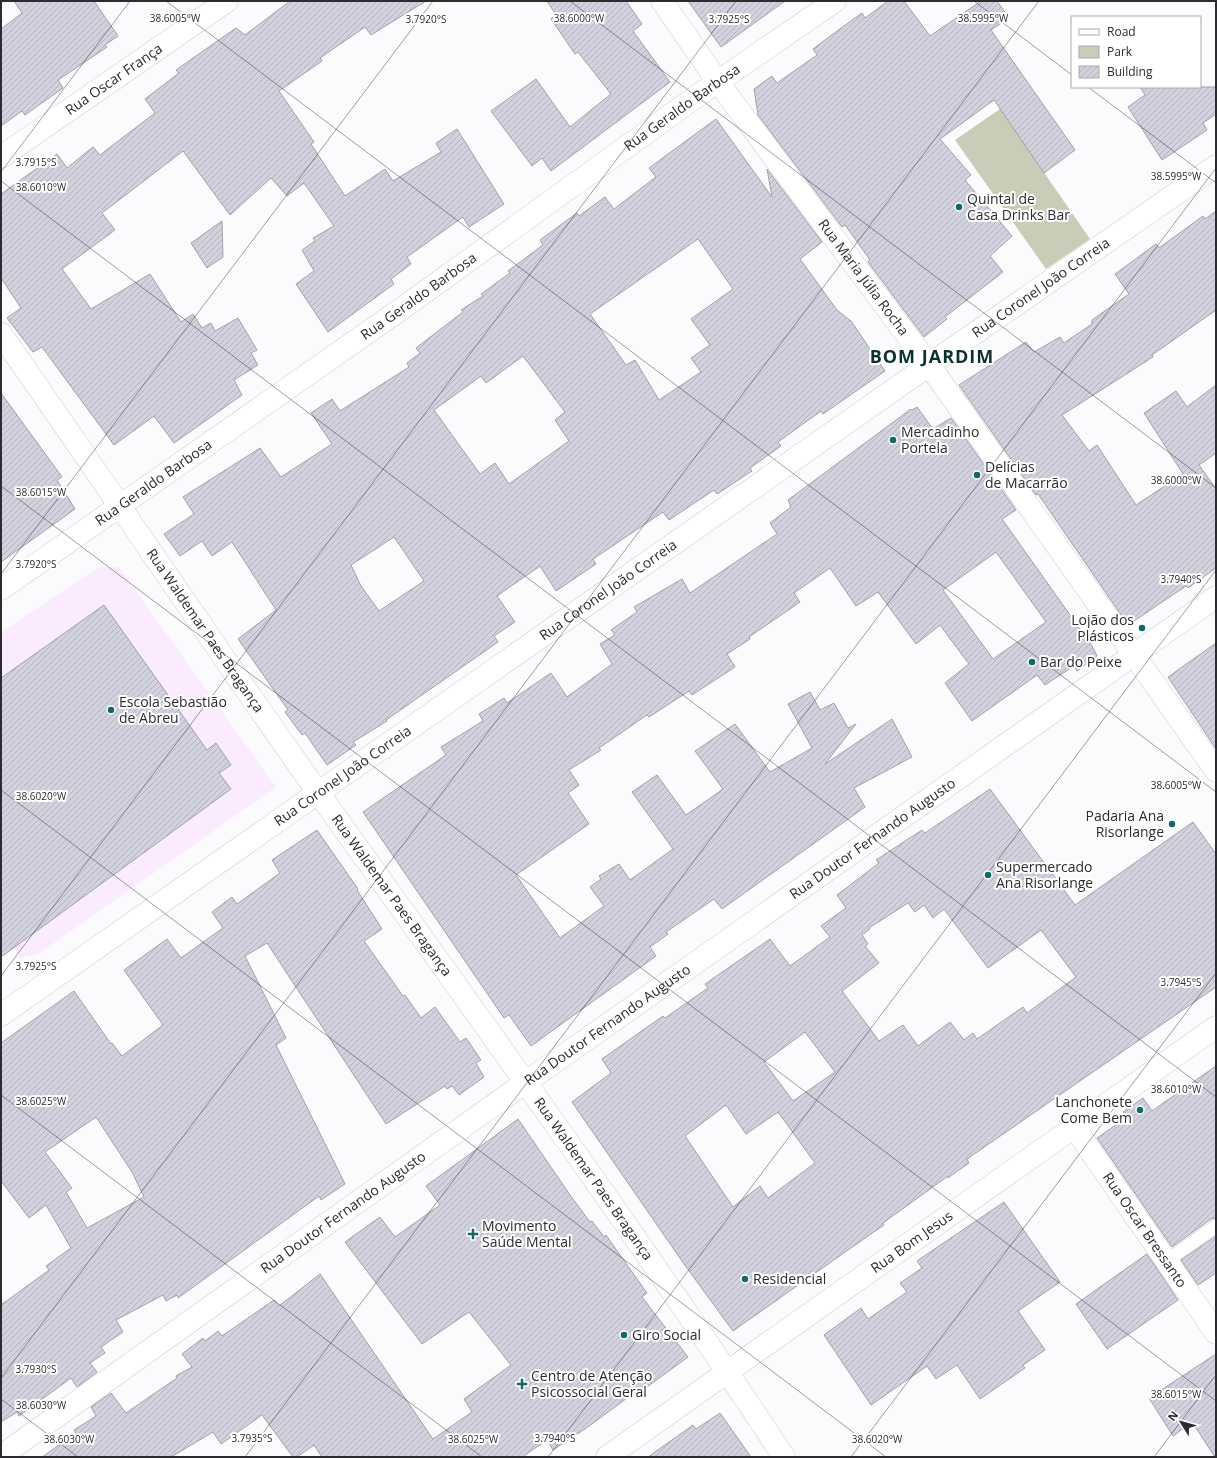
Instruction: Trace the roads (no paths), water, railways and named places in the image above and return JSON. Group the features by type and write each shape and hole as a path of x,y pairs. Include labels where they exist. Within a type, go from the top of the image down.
{"street":[{"name":"Rua Oscar França","path":"1,157 227,1"},
{"name":"Rua Maria Júlia Rocha","path":"662,1 718,82 929,365 1133,656 1216,771"},
{"name":"Rua Geraldo Barbosa","path":"1,589 404,307 718,82 835,1"},
{"name":"Rua Coronel João Correia","path":"1,1015 319,794 929,365 1216,166"},
{"name":"Rua Waldemar Paes Bragança","path":"1,334 319,794 526,1082 728,1372 784,1457"},
{"name":"Rua Doutor Fernando Augusto","path":"1,1456 526,1082 1216,597"},
{"name":"Rua Bom Jesus","path":"607,1457 1216,1027"},
{"name":"Rua Oscar Bressanto","path":"1074,1127 1165,1262 1216,1333"}],"lane":[{"path":"1165,1262 1216,1226"}],"place":[{"name":"Quintal de Casa Drinks Bar","path":"959,207"},
{"name":"Mercadinho Portela","path":"893,440"},
{"name":"Delícias de Macarrão","path":"977,475"},
{"name":"Lojão dos Plásticos","path":"1142,628"},
{"name":"Bar do Peixe","path":"1032,662"},
{"name":"Escola Sebastião de Abreu","path":"111,710"},
{"name":"Padaria Ana Risorlange","path":"1172,824"},
{"name":"Supermercado Ana Risorlange","path":"988,875"},
{"name":"Lanchonete Come Bem","path":"1140,1110"},
{"name":"Movimento Saúde Mental","path":"473,1234"},
{"name":"Residencial","path":"745,1279"},
{"name":"Giro Social","path":"624,1335"},
{"name":"Centro de Atenção Psicossocial Geral","path":"522,1384"}],"district":[{"name":"BOM JARDIM","path":"932,357"}]}
